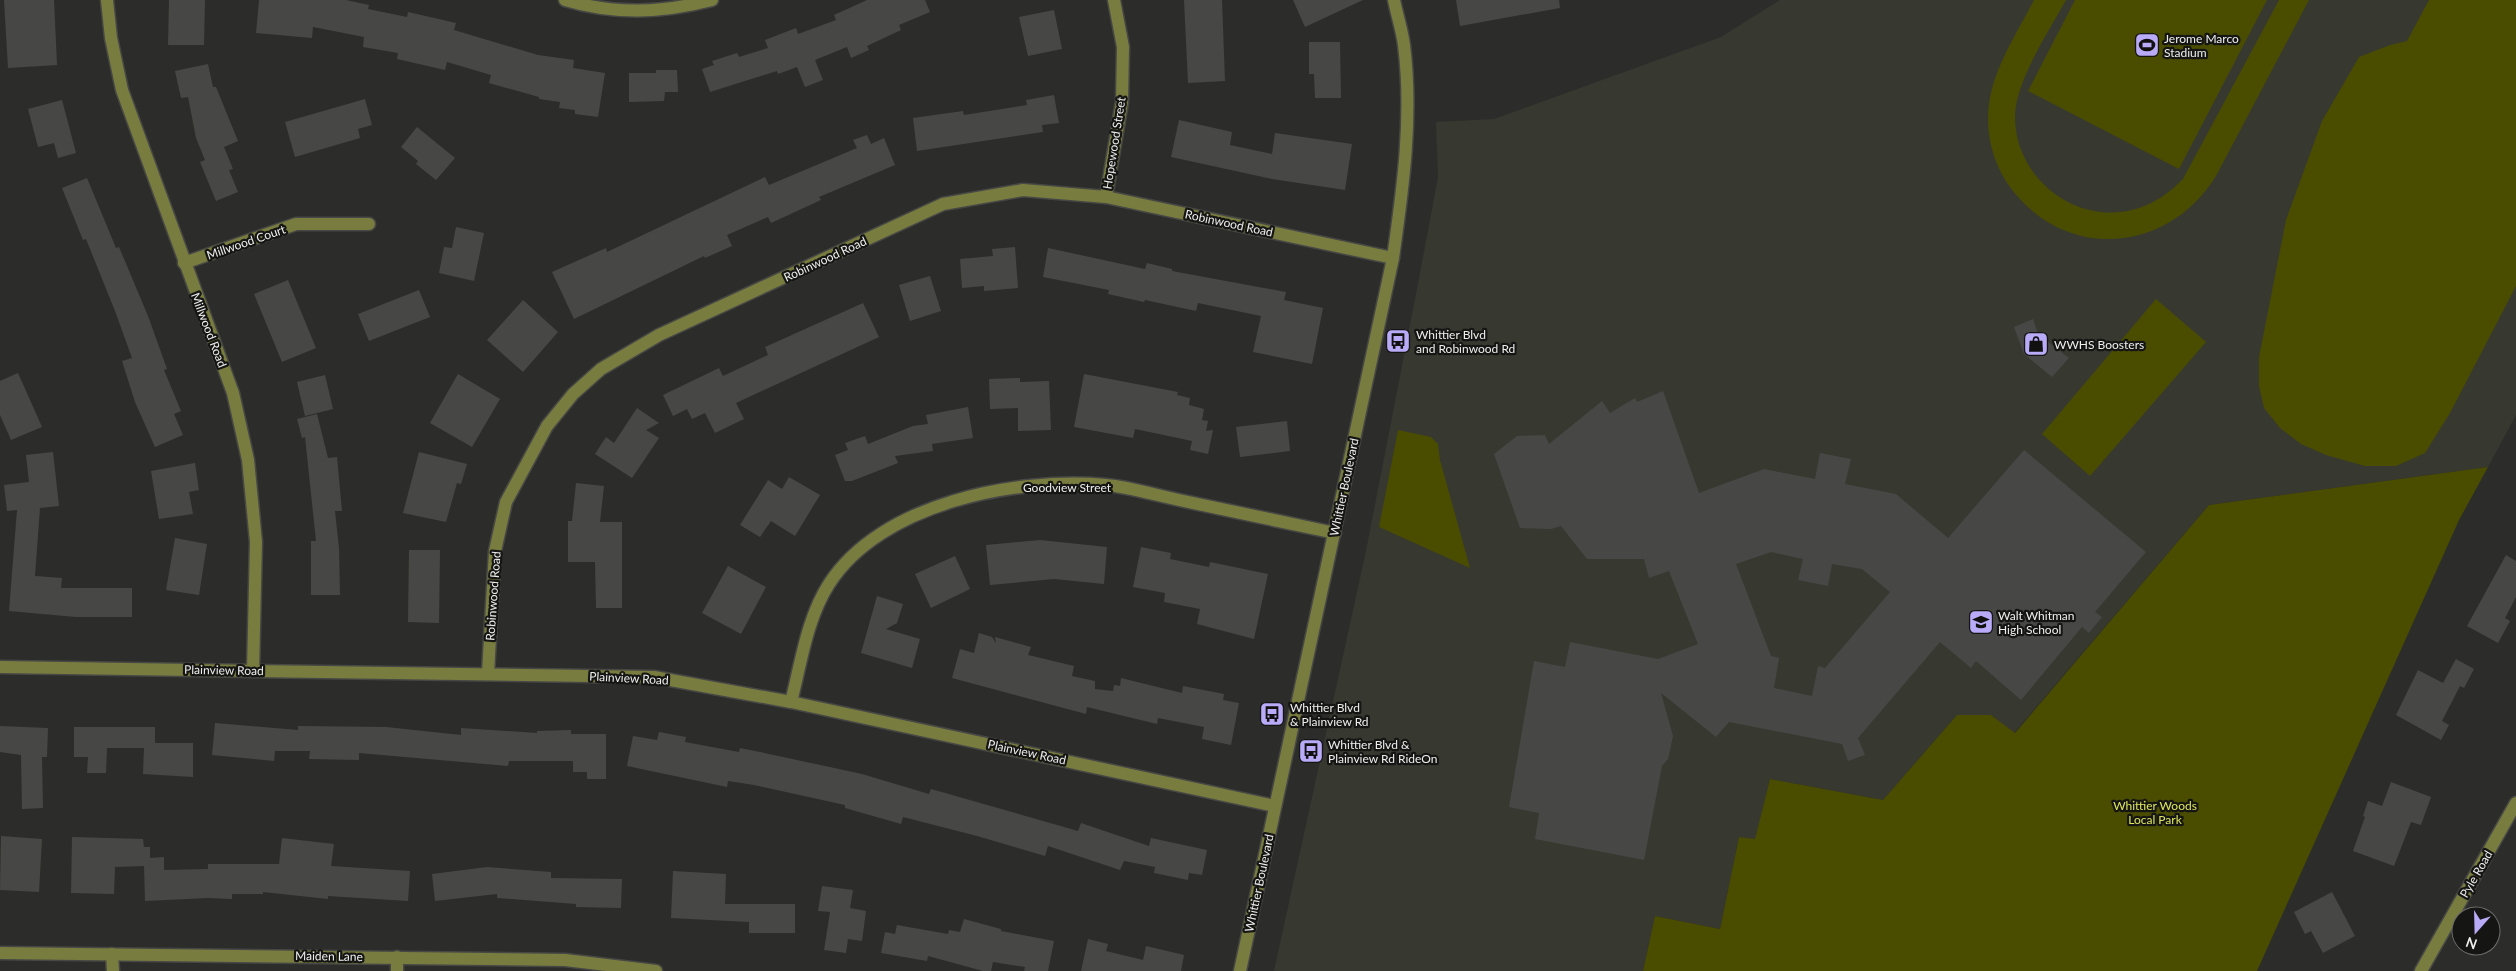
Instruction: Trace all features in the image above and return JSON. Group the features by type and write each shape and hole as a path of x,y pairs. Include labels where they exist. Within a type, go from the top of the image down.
{"street":[{"name":"Millwood Road","path":"108,0 111,38 122,90 233,393 248,460 256,542 253,671"},
{"path":"565,0 592,8 636,13 684,7 712,0"},
{"name":"Hopewood Street","path":"1106,197 1122,102 1123,47 1114,0"},
{"name":"Whittier Boulevard","path":"1240,971 1393,258 1403,183 1408,103 1404,44 1394,0"},
{"name":"Robinwood Road","path":"488,673 495,551 506,502 547,426 573,394 601,369 659,335 943,204 1023,190 1106,197 1393,258"},
{"name":"Millwood Court","path":"184,263 296,224 369,224"},
{"name":"Goodview Street","path":"791,702 813,618 830,584 852,557 888,528 954,499 1024,486 1106,484 1335,533"},
{"name":"Plainview Road","path":"0,667 654,677 791,702 1275,806"},
{"name":"Pyle Road","path":"2421,971 2516,803"},
{"name":"Maiden Lane","path":"0,953 565,960 656,971"},
{"path":"112,954 113,971"},
{"path":"397,957 397,971"}],"shaded area":[{"name":"Walt Whitman High School","path":"1780,0 2516,0 2516,415 2488,467 2209,505 2014,733 1991,715 1957,715 1883,800 1770,779 1755,840 1739,837 1720,929 1655,916 1643,971 1274,971 1366,551 1417,289 1438,177 1436,122 1494,119 1721,37"}],"green space":[{"path":"2034,0 2066,0 2034,57 2016,103 2015,117 2018,140 2026,161 2038,179 2054,194 2073,205 2094,211 2116,212 2139,208 2152,203 2183,179 2279,0 2309,0 2216,176 2196,202 2171,221 2144,234 2116,239 2087,237 2059,228 2033,211 2010,187 1995,158 1988,126 1992,90 2007,50"},
{"name":"Jerome Marco Stadium","path":"2075,0 2267,0 2179,169 2028,91"},
{"path":"2429,0 2516,0 2516,286 2450,413 2425,453 2396,466 2365,466 2326,455 2301,444 2280,428 2264,408 2259,386 2259,357 2286,220 2322,121 2359,57 2390,45 2407,41"},
{"path":"2156,299 2206,342 2090,476 2042,434"},
{"path":"1398,430 1431,437 1438,444 1440,460 1470,568 1379,527"},
{"name":"Whittier Woods Local Park","path":"2488,467 2459,520 2257,971 1643,971 1655,916 1720,929 1739,837 1755,839 1770,779 1883,800 1957,715 1991,715 2015,733 2209,505"}],"building":[{"path":"4,0 54,0 57,65 8,68"},
{"path":"169,0 205,0 204,45 168,45"},
{"path":"259,0 346,0 369,5 368,9 407,17 408,12 456,23 454,30 538,55 574,60 573,68 605,73 598,117 575,114 575,110 559,108 560,102 539,99 539,97 489,83 491,75 447,62 445,70 397,59 398,53 363,47 364,37 313,27 312,38 256,33"},
{"path":"867,0 925,0 930,12 899,25 901,30 867,46 869,50 851,58 847,47 815,60 823,80 805,87 797,67 778,74 777,71 710,92 702,69 714,65 712,61 737,53 739,57 768,48 765,40 796,28 798,34 836,20 834,15"},
{"path":"1184,0 1222,0 1225,81 1188,83"},
{"path":"1293,0 1363,0 1305,27"},
{"path":"1456,0 1559,0 1560,8 1460,26"},
{"path":"1054,10 1062,49 1028,56 1019,17"},
{"path":"1309,42 1340,42 1341,98 1315,98 1314,74 1309,74"},
{"path":"208,64 213,87 216,87 238,141 224,147 233,169 229,170 238,192 216,201 200,162 205,160 196,138 188,97 181,98 175,71"},
{"path":"656,70 677,70 678,92 665,92 664,101 629,102 629,73 656,73"},
{"path":"1054,95 1059,123 1042,125 1043,132 917,151 913,118 963,111 964,115 1027,105 1026,100"},
{"path":"365,99 372,125 358,129 360,138 295,157 285,122"},
{"path":"62,100 76,153 58,158 54,143 38,147 28,109"},
{"path":"1179,120 1232,132 1230,145 1272,154 1275,133 1352,144 1345,190 1272,179 1171,157"},
{"path":"417,127 455,158 436,180 416,164 418,161 401,147"},
{"path":"867,135 871,144 884,138 895,165 819,197 821,200 771,223 768,217 727,235 732,246 705,258 704,256 574,319 552,272 606,248 607,252 765,177 769,185 857,148 853,140"},
{"path":"87,178 116,248 119,247 148,316 167,369 164,370 181,411 174,414 183,435 155,447 135,402 122,361 132,358 86,239 83,240 62,188"},
{"path":"456,227 484,233 474,281 439,273 444,247 452,248"},
{"path":"1015,247 1018,288 984,291 984,286 962,288 960,259 993,256 992,249"},
{"path":"1048,248 1145,269 1147,263 1172,269 1172,271 1286,292 1284,300 1323,308 1312,364 1253,352 1261,316 1198,303 1196,311 1145,300 1144,302 1108,294 1109,290 1043,277"},
{"path":"930,276 941,311 910,321 899,285"},
{"path":"288,280 316,348 282,362 254,294"},
{"path":"419,290 430,317 369,341 358,314"},
{"path":"523,300 558,332 523,372 487,340"},
{"path":"863,303 879,337 736,403 744,419 715,433 705,413 692,419 687,409 673,416 663,395 719,368 723,376 768,355 765,347"},
{"name":"WWHS Boosters","path":"2033,319 2038,334 2069,358 2052,377 2024,354 2014,327"},
{"path":"18,373 42,427 11,440 0,415 0,381"},
{"path":"458,374 500,399 472,447 430,423"},
{"path":"1084,374 1178,392 1177,395 1190,398 1189,405 1204,409 1202,420 1208,421 1206,431 1213,430 1208,454 1190,450 1192,441 1135,429 1133,438 1074,427"},
{"path":"325,375 333,409 305,416 297,382"},
{"path":"1020,378 1020,382 1049,381 1051,430 1018,431 1018,408 990,409 989,379"},
{"name":"Walt Whitman High School","path":"1663,391 1699,493 1764,469 1815,479 1820,453 1851,459 1845,484 1896,494 1948,538 2024,450 2146,552 2095,612 2102,617 2089,633 2082,627 2021,700 1976,661 1971,668 1940,642 1858,738 1865,755 1848,761 1842,744 1729,722 1716,737 1661,693 1673,736 1668,759 1662,766 1644,860 1535,839 1539,813 1509,807 1534,661 1565,667 1570,642 1658,659 1698,644 1669,571 1649,578 1644,559 1587,559 1561,526 1551,529 1520,528 1494,454 1517,436 1545,435 1549,444 1602,401 1610,413 1635,398 1637,402","holes":["1771,552 1803,559 1798,580 1828,586 1832,564 1862,569 1890,592 1825,668 1818,666 1812,696 1774,688 1779,658 1771,656 1736,564"]},
{"path":"968,407 973,438 932,444 933,451 895,456 898,463 852,481 845,481 835,455 848,450 845,443 865,436 868,444 913,426 928,424 926,415"},
{"path":"637,408 659,423 646,430 659,438 632,478 595,454 606,437 614,443"},
{"path":"317,414 328,458 337,457 342,511 335,511 339,548 340,595 311,595 311,541 316,541 305,437 302,438 297,419"},
{"path":"1287,421 1290,451 1240,457 1236,427"},
{"path":"53,452 59,506 40,508 35,576 62,578 61,588 132,588 132,617 76,617 9,611 17,510 7,511 4,485 29,482 26,455"},
{"path":"419,452 467,464 461,484 457,483 446,522 403,513"},
{"path":"195,463 199,490 189,492 193,514 159,519 151,471"},
{"path":"789,477 820,495 795,536 771,521 760,537 740,525 768,480 782,489"},
{"path":"576,483 604,486 600,522 622,522 622,608 596,608 595,562 568,562 568,521 572,521"},
{"path":"175,538 207,544 199,595 166,590"},
{"path":"1040,540 1107,547 1104,584 1054,579 990,585 986,545"},
{"path":"1141,547 1171,553 1170,559 1209,567 1210,562 1268,574 1254,639 1197,624 1200,609 1164,602 1165,593 1133,587"},
{"path":"409,550 440,550 439,623 408,622"},
{"path":"2506,555 2516,561 2516,597 2505,618 2510,621 2498,643 2467,626"},
{"path":"955,556 970,589 931,608 915,574"},
{"path":"728,566 766,587 741,634 702,613"},
{"path":"877,596 903,604 897,623 886,629 920,639 912,668 861,653"},
{"path":"979,633 992,637 996,643 995,637 1031,647 1028,655 1074,666 1072,676 1095,681 1095,689 1113,691 1114,685 1120,686 1121,678 1182,693 1183,686 1224,694 1223,700 1239,703 1231,745 1202,739 1204,727 1158,718 1157,724 1087,707 1086,714 952,678 960,649 974,653"},
{"path":"2456,659 2474,669 2464,688 2460,686 2442,721 2449,725 2441,740 2396,715 2418,670 2443,683"},
{"path":"215,723 298,730 298,726 386,727 461,735 461,728 537,733 537,731 571,730 571,734 606,734 606,779 587,779 587,772 573,772 573,761 509,761 508,766 359,753 359,760 309,759 310,751 275,751 274,761 212,755"},
{"path":"0,726 48,728 47,757 42,757 43,808 22,809 21,755 0,752"},
{"path":"74,727 155,727 155,743 193,743 193,777 143,774 144,748 107,748 106,773 87,773 88,757 74,757"},
{"path":"659,732 686,737 685,742 739,752 740,748 862,774 929,794 931,789 1078,831 1081,823 1149,846 1151,838 1207,850 1202,875 1189,873 1188,880 1154,873 1155,867 1124,861 1120,870 1048,846 1045,856 903,817 901,824 845,808 845,805 754,785 728,781 727,787 627,766 633,736 657,740"},
{"path":"2391,782 2431,797 2421,825 2411,822 2394,866 2353,851 2365,817 2363,816 2368,801 2382,806"},
{"path":"1,836 42,839 39,892 0,890"},
{"path":"72,837 143,839 144,847 150,847 150,858 164,857 164,870 208,869 208,864 279,864 282,838 334,844 331,866 410,871 408,901 328,896 328,899 263,892 263,894 232,894 232,899 208,898 145,901 144,866 115,867 114,894 71,893"},
{"path":"487,867 551,872 551,878 622,879 621,908 576,907 576,904 497,898 497,894 435,901 432,874"},
{"path":"673,871 726,874 725,904 795,904 795,933 749,933 749,922 671,918"},
{"path":"822,886 853,890 850,908 866,911 862,941 848,939 846,953 824,950 830,912 818,911"},
{"path":"2332,892 2355,936 2323,953 2311,931 2305,934 2294,912"},
{"path":"964,919 1001,929 1001,931 1054,941 1048,971 1024,971 1025,967 993,962 991,971 983,971 928,956 927,961 881,953 885,932 895,934 897,925 948,934 949,930 960,932"},
{"path":"1088,939 1108,944 1106,951 1143,960 1146,946 1184,955 1181,971 1081,971"}],"place":[{"name":"Jerome Marco Stadium","path":"2147,45"},
{"name":"Whittier Blvd and Robinwood Rd","path":"1398,341"},
{"name":"WWHS Boosters","path":"2036,344"},
{"name":"Walt Whitman High School","path":"1981,622"},
{"name":"Whittier Blvd & Plainview Rd","path":"1272,714"},
{"name":"Whittier Blvd & Plainview Rd RideOn","path":"1311,751"}]}
